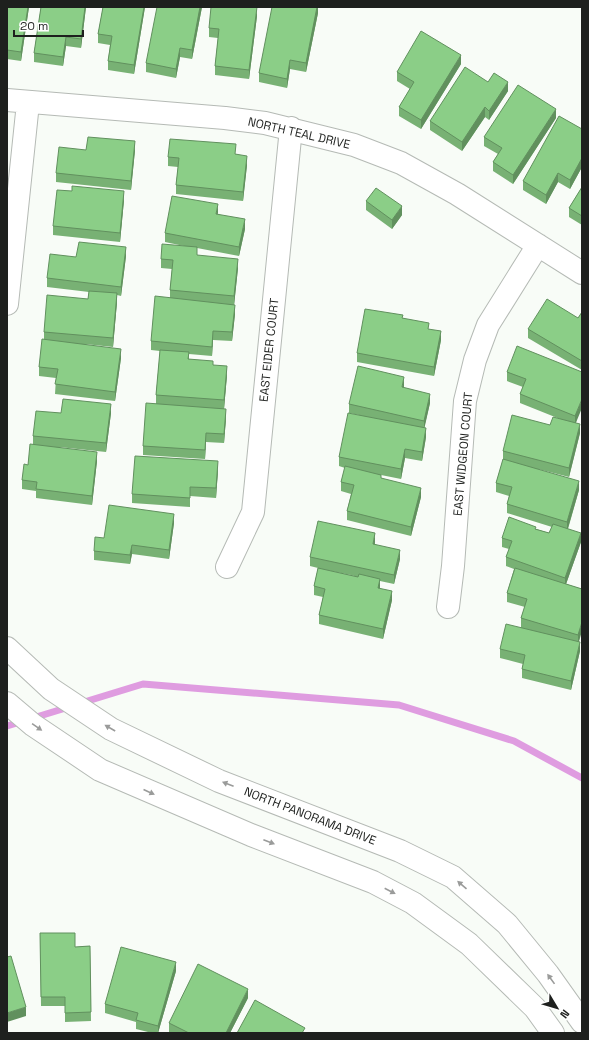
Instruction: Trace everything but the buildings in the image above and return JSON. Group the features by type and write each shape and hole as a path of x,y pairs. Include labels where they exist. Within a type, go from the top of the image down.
{"street":[{"name":"NORTH TEAL DRIVE","path":"17,101 225,118 265,123 354,145 400,163 457,194 582,273"},
{"path":"7,304 17,101"},
{"name":"EAST EIDER COURT","path":"227,567 254,512 290,128"},
{"name":"EAST WIDGEON COURT","path":"448,607 453,566 465,400 473,367 488,325 538,245"},
{"name":"NORTH PANORAMA DRIVE","path":"7,648 51,689 111,729 219,780 400,851 454,877 507,924 548,974 582,1022"},
{"path":"7,703 33,725 100,770 251,835 372,882 413,903 469,944 535,1008 554,1033"}],"waterway":[{"path":"81,703 143,684 399,705 514,741 582,778"},
{"path":"7,726 69,707"}]}
